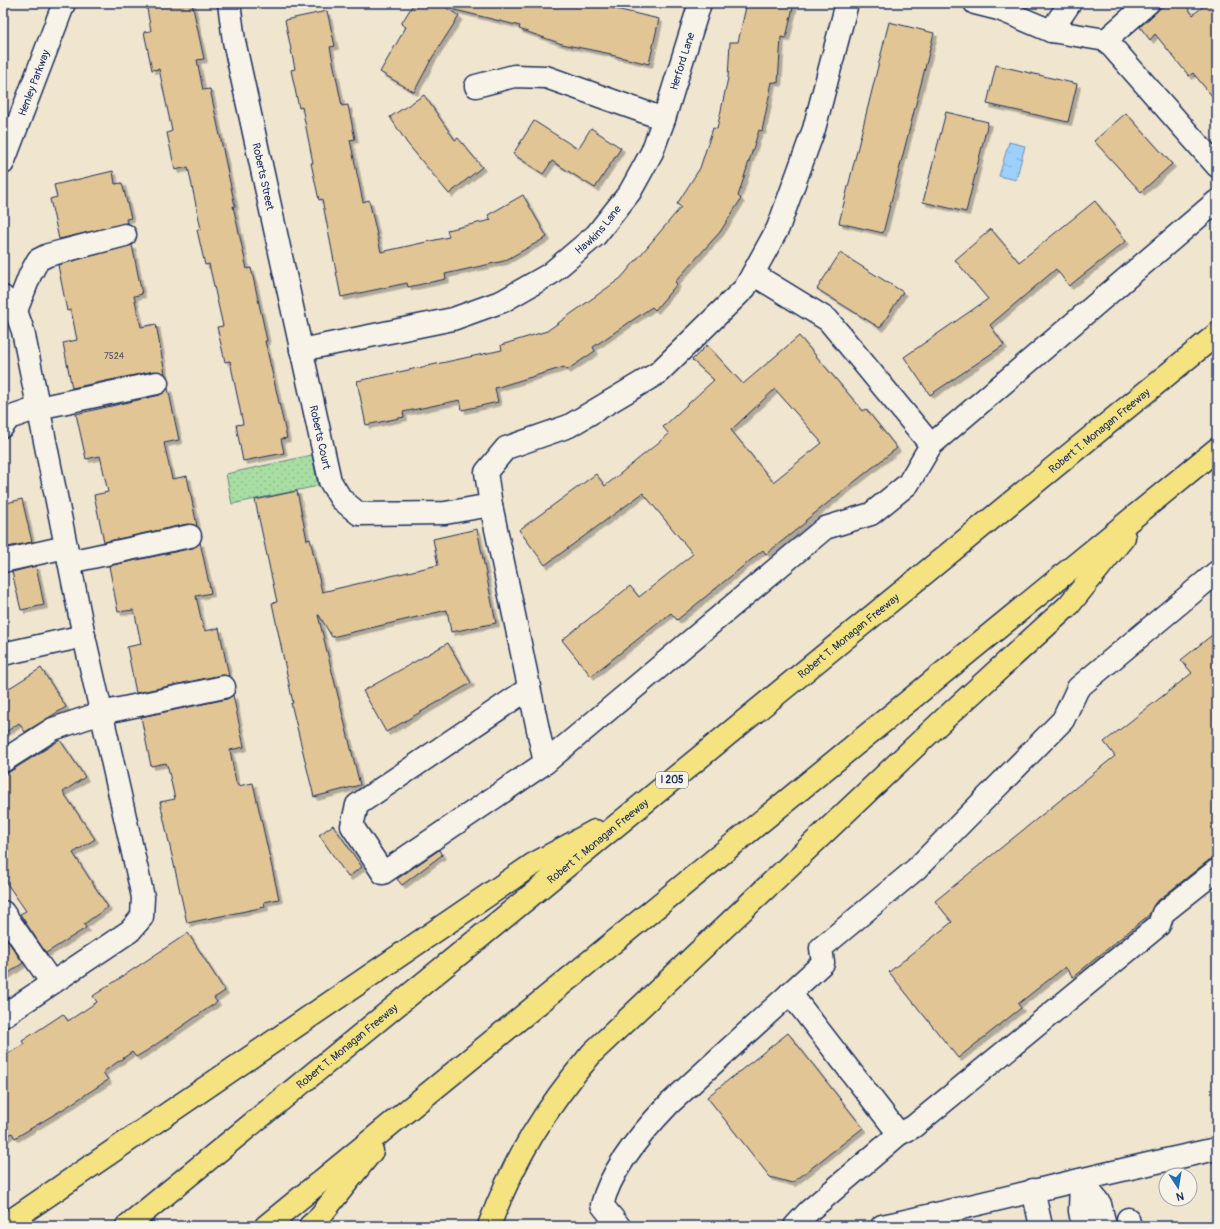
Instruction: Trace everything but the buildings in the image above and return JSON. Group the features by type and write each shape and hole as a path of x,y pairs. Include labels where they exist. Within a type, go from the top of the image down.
{"highway":[{"name":"Robert T. Monagan Freeway","path":"127,1226 1217,334"},
{"path":"266,1226 1217,449"},
{"path":"489,1226 520,1155 539,1123 566,1083 592,1053 931,731 1069,605 1153,502"},
{"path":"3,1226 532,865 643,804"},
{"path":"310,1226 317,1220 397,1119"}],"street":[{"name":"Henley Parkway","path":"3,163 64,3"},
{"name":"Roberts Street","path":"229,3 234,41 301,350"},
{"name":"Herford Lane","path":"664,119 700,3"},
{"path":"545,763 528,689 491,505 486,472 506,448 569,426 658,373 745,288 778,228 814,129 847,3"},
{"path":"975,3 999,9 1051,31 1106,40 1217,166"},
{"path":"1051,31 1053,3"},
{"path":"1051,31 1070,3"},
{"path":"1106,40 1148,3"},
{"path":"476,86 514,76 546,77 664,119"},
{"name":"Hawkins Lane","path":"301,350 453,319 503,301 550,274 596,235 630,192 652,152 664,119"},
{"path":"528,689 357,806 352,826 382,873 545,763 825,528 871,514 908,484 931,445 1217,202"},
{"path":"3,1016 130,931 142,917 143,897 84,636 23,331 9,304 30,275 38,260 48,255 125,235"},
{"path":"753,274 828,320 931,445"},
{"name":"Roberts Court","path":"301,350 330,481 340,499 360,514 445,513 491,505"},
{"path":"3,426 9,418 38,408 157,383"},
{"path":"3,561 67,554 190,536"},
{"path":"619,1226 602,1205 605,1194 630,1151 648,1126 669,1104 823,963 821,948 916,869 1063,720 1078,688 1217,572"},
{"path":"3,654 84,636"},
{"path":"3,761 53,729 102,713 224,687"},
{"path":"795,1226 809,1211 899,1134 913,1127 1159,925 1163,913 1217,870"},
{"path":"3,912 52,983"},
{"path":"790,993 899,1134"},
{"path":"882,1226 949,1212 1033,1190 1217,1149"},
{"path":"1081,1180 1080,1211 1083,1226"},
{"path":"1081,1180 1100,1204 1105,1226"},
{"path":"1033,1190 1041,1226"}],"green space":[{"path":"312,455 318,486 232,504 226,474"}],"water":[{"path":"1009,142 1025,146 1016,180 999,176"}]}
